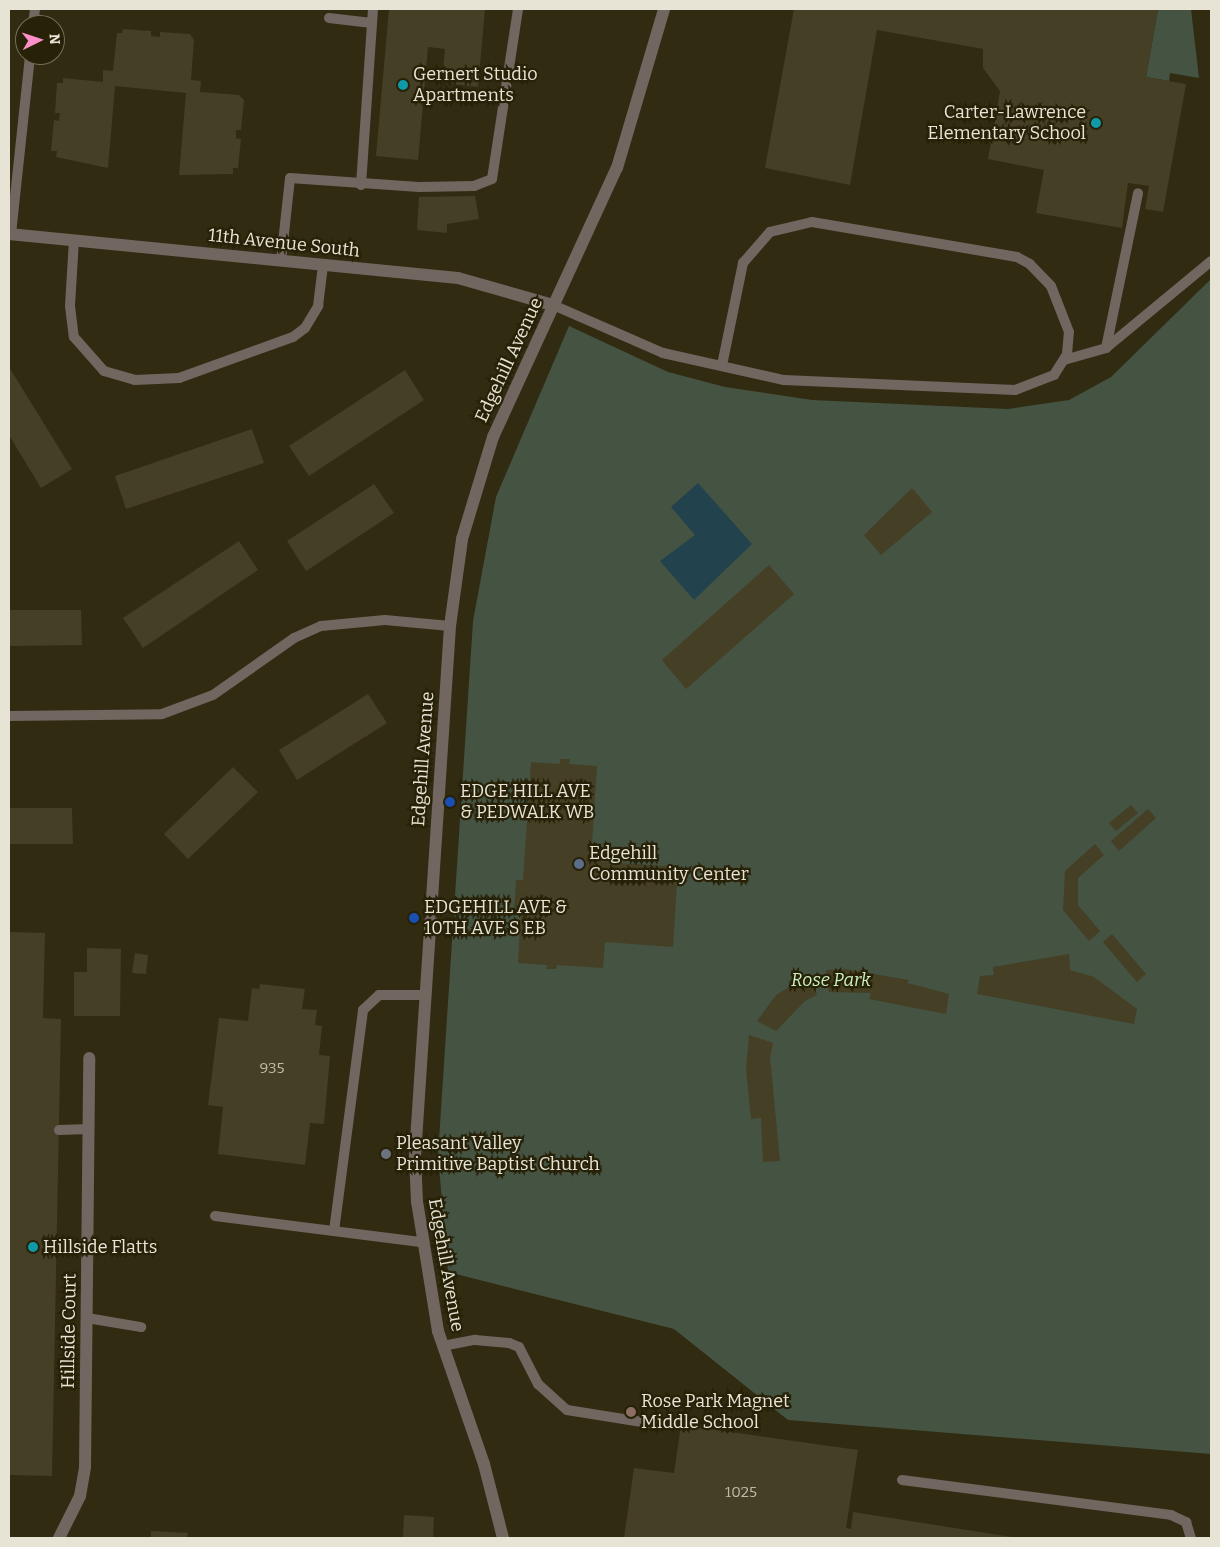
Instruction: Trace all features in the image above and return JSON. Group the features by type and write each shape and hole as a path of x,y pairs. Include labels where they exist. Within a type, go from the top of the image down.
{"street":[{"name":"Edgehill Avenue","path":"503,1538 484,1464 443,1346 422,1242 415,1156 450,626 476,489 493,437 617,168 664,9"},
{"name":"11th Avenue South","path":"10,234 458,278 553,305"},
{"name":"Hillside Court","path":"59,1538 84,1483 89,1058"}],"lane":[{"path":"361,185 373,9"},
{"path":"281,261 290,178 361,185 450,188 492,179 518,9"},
{"path":"328,18 372,23"},
{"path":"10,234 29,65"},
{"path":"1106,348 1138,193"},
{"path":"722,365 743,263 770,232 812,222 1017,257 1030,264 1047,280 1064,310 1069,342 1064,360"},
{"path":"74,240 70,306 74,337 104,371 135,380 179,378 300,334 318,306 323,265"},
{"path":"553,305 663,353 784,380 987,391 1014,390 1042,382 1064,360 1106,348 1211,261"},
{"path":"9,716 162,714 213,695 294,638 321,626 385,620 450,626"},
{"path":"334,1231 363,1010 379,995 425,995"},
{"path":"59,1130 89,1129"},
{"path":"215,1216 422,1242"},
{"path":"87,1318 141,1327"},
{"path":"443,1346 475,1340 509,1343 518,1347 538,1384 567,1410 661,1425"},
{"path":"902,1480 1171,1515 1186,1522 1191,1538"}],"green space":[{"path":"1158,9 1191,9 1199,78 1170,73 1169,81 1146,77"},
{"name":"Rose Park","path":"1211,279 1211,1454 788,1420 674,1329 448,1272 438,1155 473,621 496,497 569,326 668,372 725,387 812,400 1008,409 1069,400 1111,377"}],"water":[{"path":"698,483 752,544 694,600 660,561 695,535 671,507"}],"building":[{"name":"Gernert Studio Apartments","path":"389,9 485,9 478,87 442,83 445,49 428,47 418,160 376,156"},
{"name":"Carter-Lawrence Elementary School","path":"794,9 1158,9 1146,77 1186,84 1163,212 1145,209 1149,186 1128,183 1122,228 1036,213 1044,170 988,159 1000,91 983,68 983,49 877,30 850,185 765,168"},
{"path":"123,29 151,31 151,36 160,37 160,32 190,34 194,40 191,80 201,81 200,92 239,95 244,100 241,130 236,130 236,138 241,139 238,168 233,168 233,174 179,175 186,93 115,86 108,168 56,157 57,151 51,151 54,120 59,121 60,113 55,113 57,83 63,83 63,78 103,82 103,70 113,71 117,33 122,33"},
{"path":"475,196 479,219 447,224 447,233 417,230 419,197"},
{"path":"9,367 72,469 41,488 9,435"},
{"path":"405,370 424,400 309,476 289,446"},
{"path":"252,429 264,463 126,509 115,476"},
{"path":"374,484 394,513 306,571 287,541"},
{"path":"912,488 932,512 881,555 864,535"},
{"path":"239,541 258,570 143,648 123,618"},
{"path":"769,565 794,594 686,689 662,660"},
{"path":"9,610 81,610 82,645 9,646"},
{"path":"368,694 387,723 297,780 279,750"},
{"name":"Edgehill Community Center","path":"560,759 570,759 569,764 597,766 591,861 678,867 673,947 605,942 603,968 557,965 556,969 546,969 547,965 518,963 521,912 514,912 516,880 523,880 531,762 560,764"},
{"path":"233,767 258,792 188,859 164,834"},
{"path":"1131,805 1138,813 1116,831 1109,823"},
{"path":"9,808 72,808 73,844 9,844"},
{"path":"1148,809 1156,818 1119,851 1111,841"},
{"path":"1095,844 1104,855 1078,878 1078,905 1100,931 1089,941 1063,910 1065,871"},
{"name":"Hillside Flatts","path":"9,932 45,933 43,1018 61,1019 52,1476 9,1475"},
{"path":"1112,934 1146,974 1137,982 1103,942"},
{"path":"87,948 121,949 120,1016 74,1016 74,972 87,972"},
{"path":"135,953 148,955 146,974 132,973"},
{"path":"1069,954 1070,970 1094,977 1137,1009 1134,1024 977,994 980,976 994,975 993,967"},
{"path":"845,969 909,980 907,983 949,994 946,1014 869,999 871,993 829,992 826,970"},
{"path":"811,974 817,995 805,1001 776,1031 757,1021 776,995"},
{"path":"260,984 305,989 302,1009 317,1010 315,1025 322,1026 319,1055 330,1056 324,1124 310,1123 305,1165 218,1154 223,1107 208,1105 219,1018 248,1021 252,988 259,989"},
{"path":"749,1035 773,1043 770,1057 780,1161 763,1162 761,1118 751,1119 746,1069"},
{"name":"Rose Park Magnet Middle School","path":"681,1425 858,1450 846,1528 851,1529 853,1512 1018,1538 624,1538 634,1468 674,1473"},
{"path":"404,1515 434,1517 433,1538 403,1538"},
{"path":"151,1531 188,1533 187,1538 151,1538"}],"place":[{"name":"Gernert Studio Apartments","path":"403,85"},
{"name":"Carter-Lawrence Elementary School","path":"1096,123"},
{"name":"EDGE HILL AVE & PEDWALK WB","path":"450,802"},
{"name":"Edgehill Community Center","path":"579,864"},
{"name":"EDGEHILL AVE & 10TH AVE S EB","path":"414,918"},
{"name":"Pleasant Valley Primitive Baptist Church","path":"386,1154"},
{"name":"Hillside Flatts","path":"33,1247"},
{"name":"Rose Park Magnet Middle School","path":"631,1412"}]}
